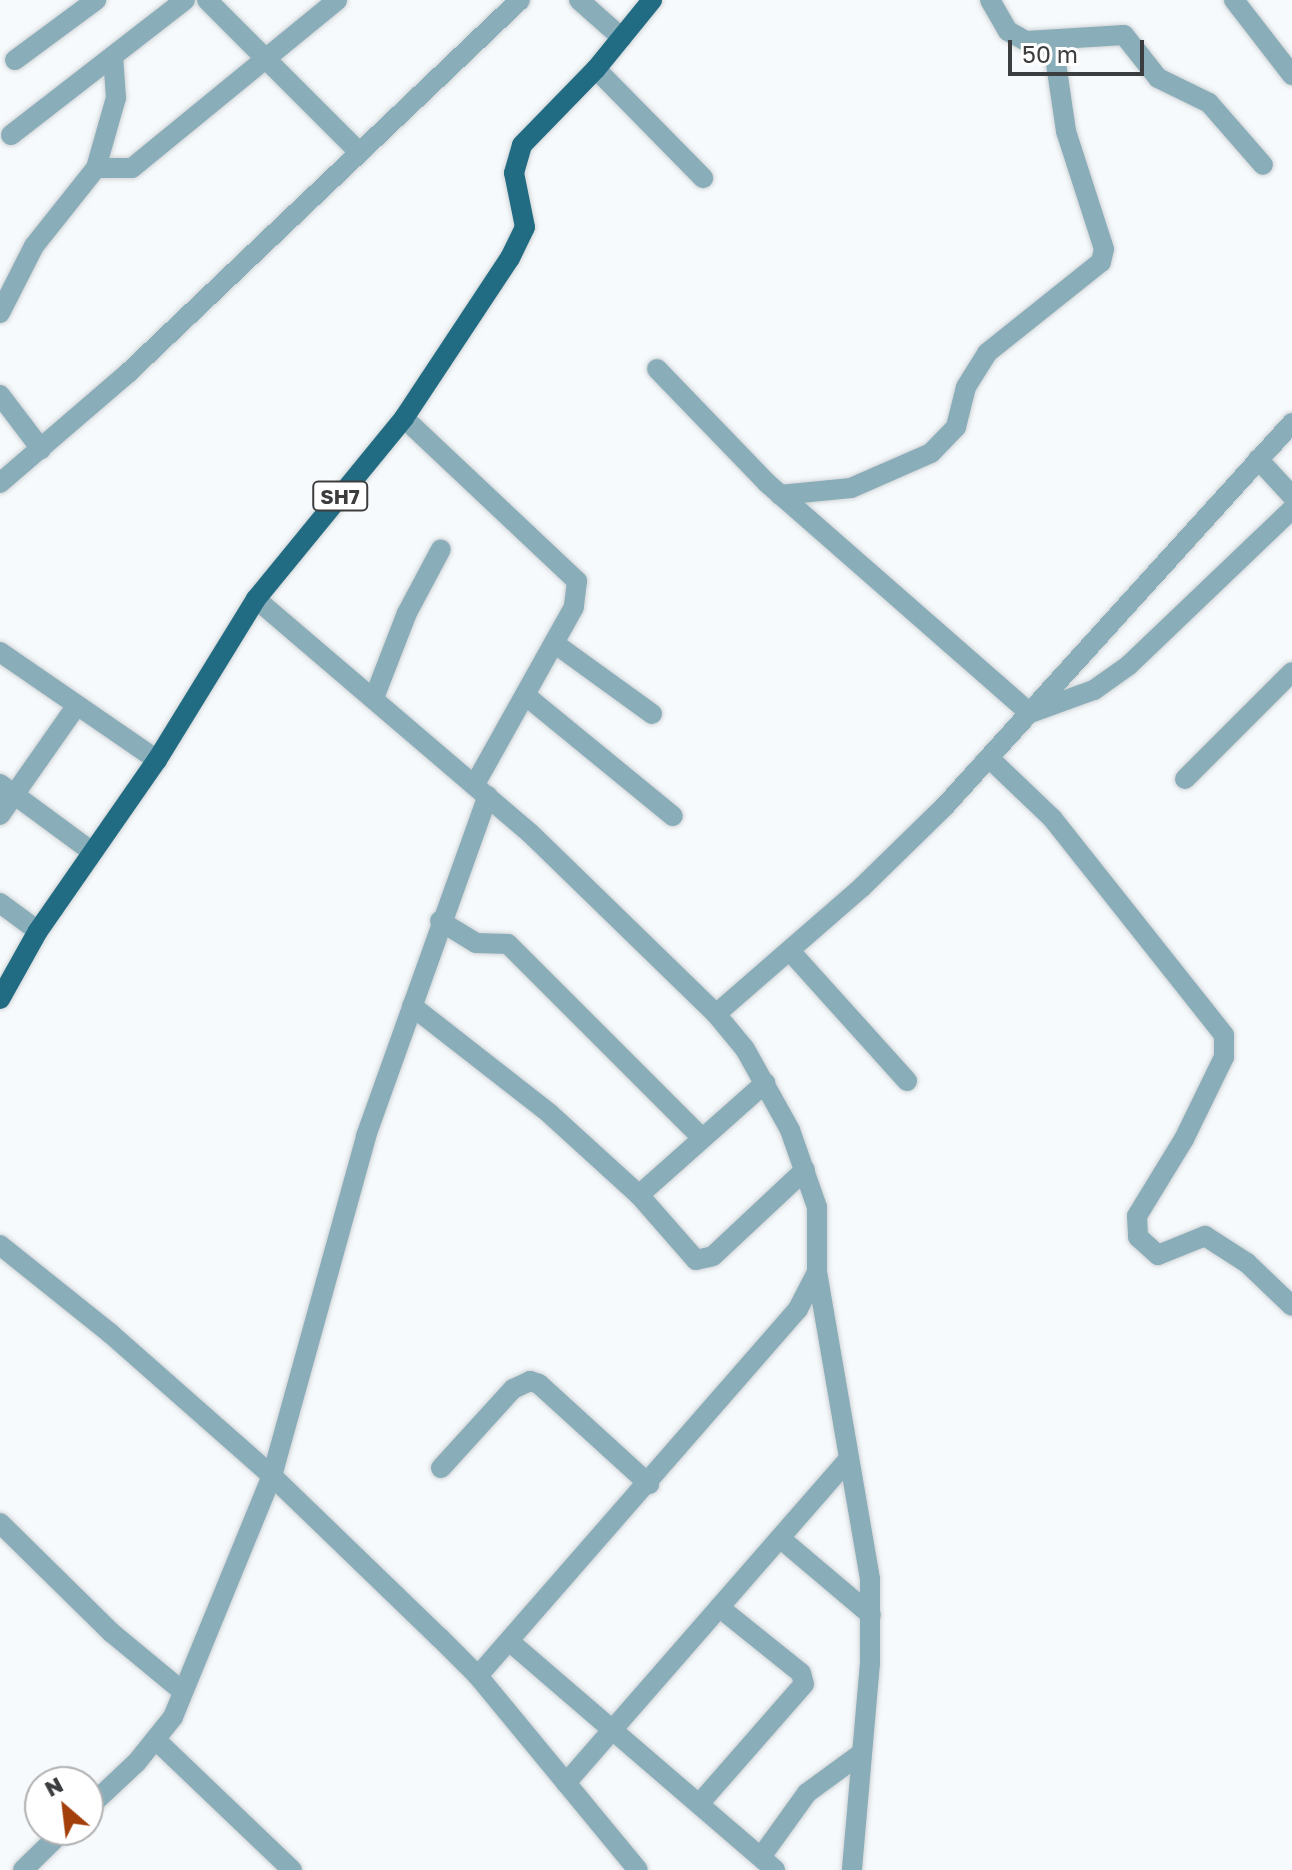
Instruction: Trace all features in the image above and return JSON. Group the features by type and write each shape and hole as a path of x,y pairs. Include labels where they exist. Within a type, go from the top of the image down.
{"main road":[{"name":"SH7","path":"0,999 6,970 38,931 157,760 256,599 404,418 522,239 525,214 514,173 522,145 596,69 652,0"}],"street":[{"path":"15,60 96,0"},
{"path":"11,135 185,0"},
{"path":"207,0 359,152"},
{"path":"96,168 132,168 337,0"},
{"path":"0,483 41,449 520,0"},
{"path":"579,0 622,38"},
{"path":"990,0 1008,31 1026,41 1053,43 1109,32 1124,35 1158,78 1209,103 1263,165"},
{"path":"1234,0 1292,75"},
{"path":"780,495 851,488 931,453 956,427 966,387 987,353 1101,262 1104,249 1066,131 1053,43"},
{"path":"0,313 34,246 96,168 116,98 113,56"},
{"path":"596,69 703,178"},
{"path":"657,369 780,495 1030,713"},
{"path":"3,407 41,449"},
{"path":"104,1792 156,1740 182,1691 272,1476 366,1136 412,1006 481,790 525,695 579,593 570,569 404,418"},
{"path":"716,1014 862,887 989,758 1292,423"},
{"path":"1258,459 1292,496"},
{"path":"1030,713 1094,690 1129,665 1292,509"},
{"path":"374,698 407,613 441,549"},
{"path":"256,599 481,790 716,1014 765,1083 805,1170 821,1238 817,1272 849,1459 865,1530 871,1615 852,1870"},
{"path":"554,643 652,714"},
{"path":"0,652 157,760"},
{"path":"1185,779 1292,672"},
{"path":"525,695 673,816"},
{"path":"0,815 7,789 77,705"},
{"path":"989,758 1052,818 1224,1035 1224,1057 1184,1139 1137,1216 1138,1237 1158,1255 1205,1236 1247,1263 1292,1306"},
{"path":"7,789 91,851"},
{"path":"0,903 38,931"},
{"path":"440,921 476,943 508,944 701,1137"},
{"path":"790,951 907,1081"},
{"path":"412,1006 488,1062 639,1195 689,1256 703,1260 805,1170"},
{"path":"639,1195 765,1083"},
{"path":"0,1245 110,1333 272,1476 478,1676 638,1870"},
{"path":"478,1676 649,1484 798,1309 817,1272"},
{"path":"441,1468 513,1389 530,1381 539,1384 649,1484"},
{"path":"566,1783 849,1459"},
{"path":"0,1523 112,1633 182,1691"},
{"path":"780,1538 871,1615"},
{"path":"699,1804 804,1684 801,1673 719,1607"},
{"path":"509,1641 768,1864 807,1793 859,1755"},
{"path":"156,1740 292,1870"},
{"path":"23,1870 48,1846"}]}
